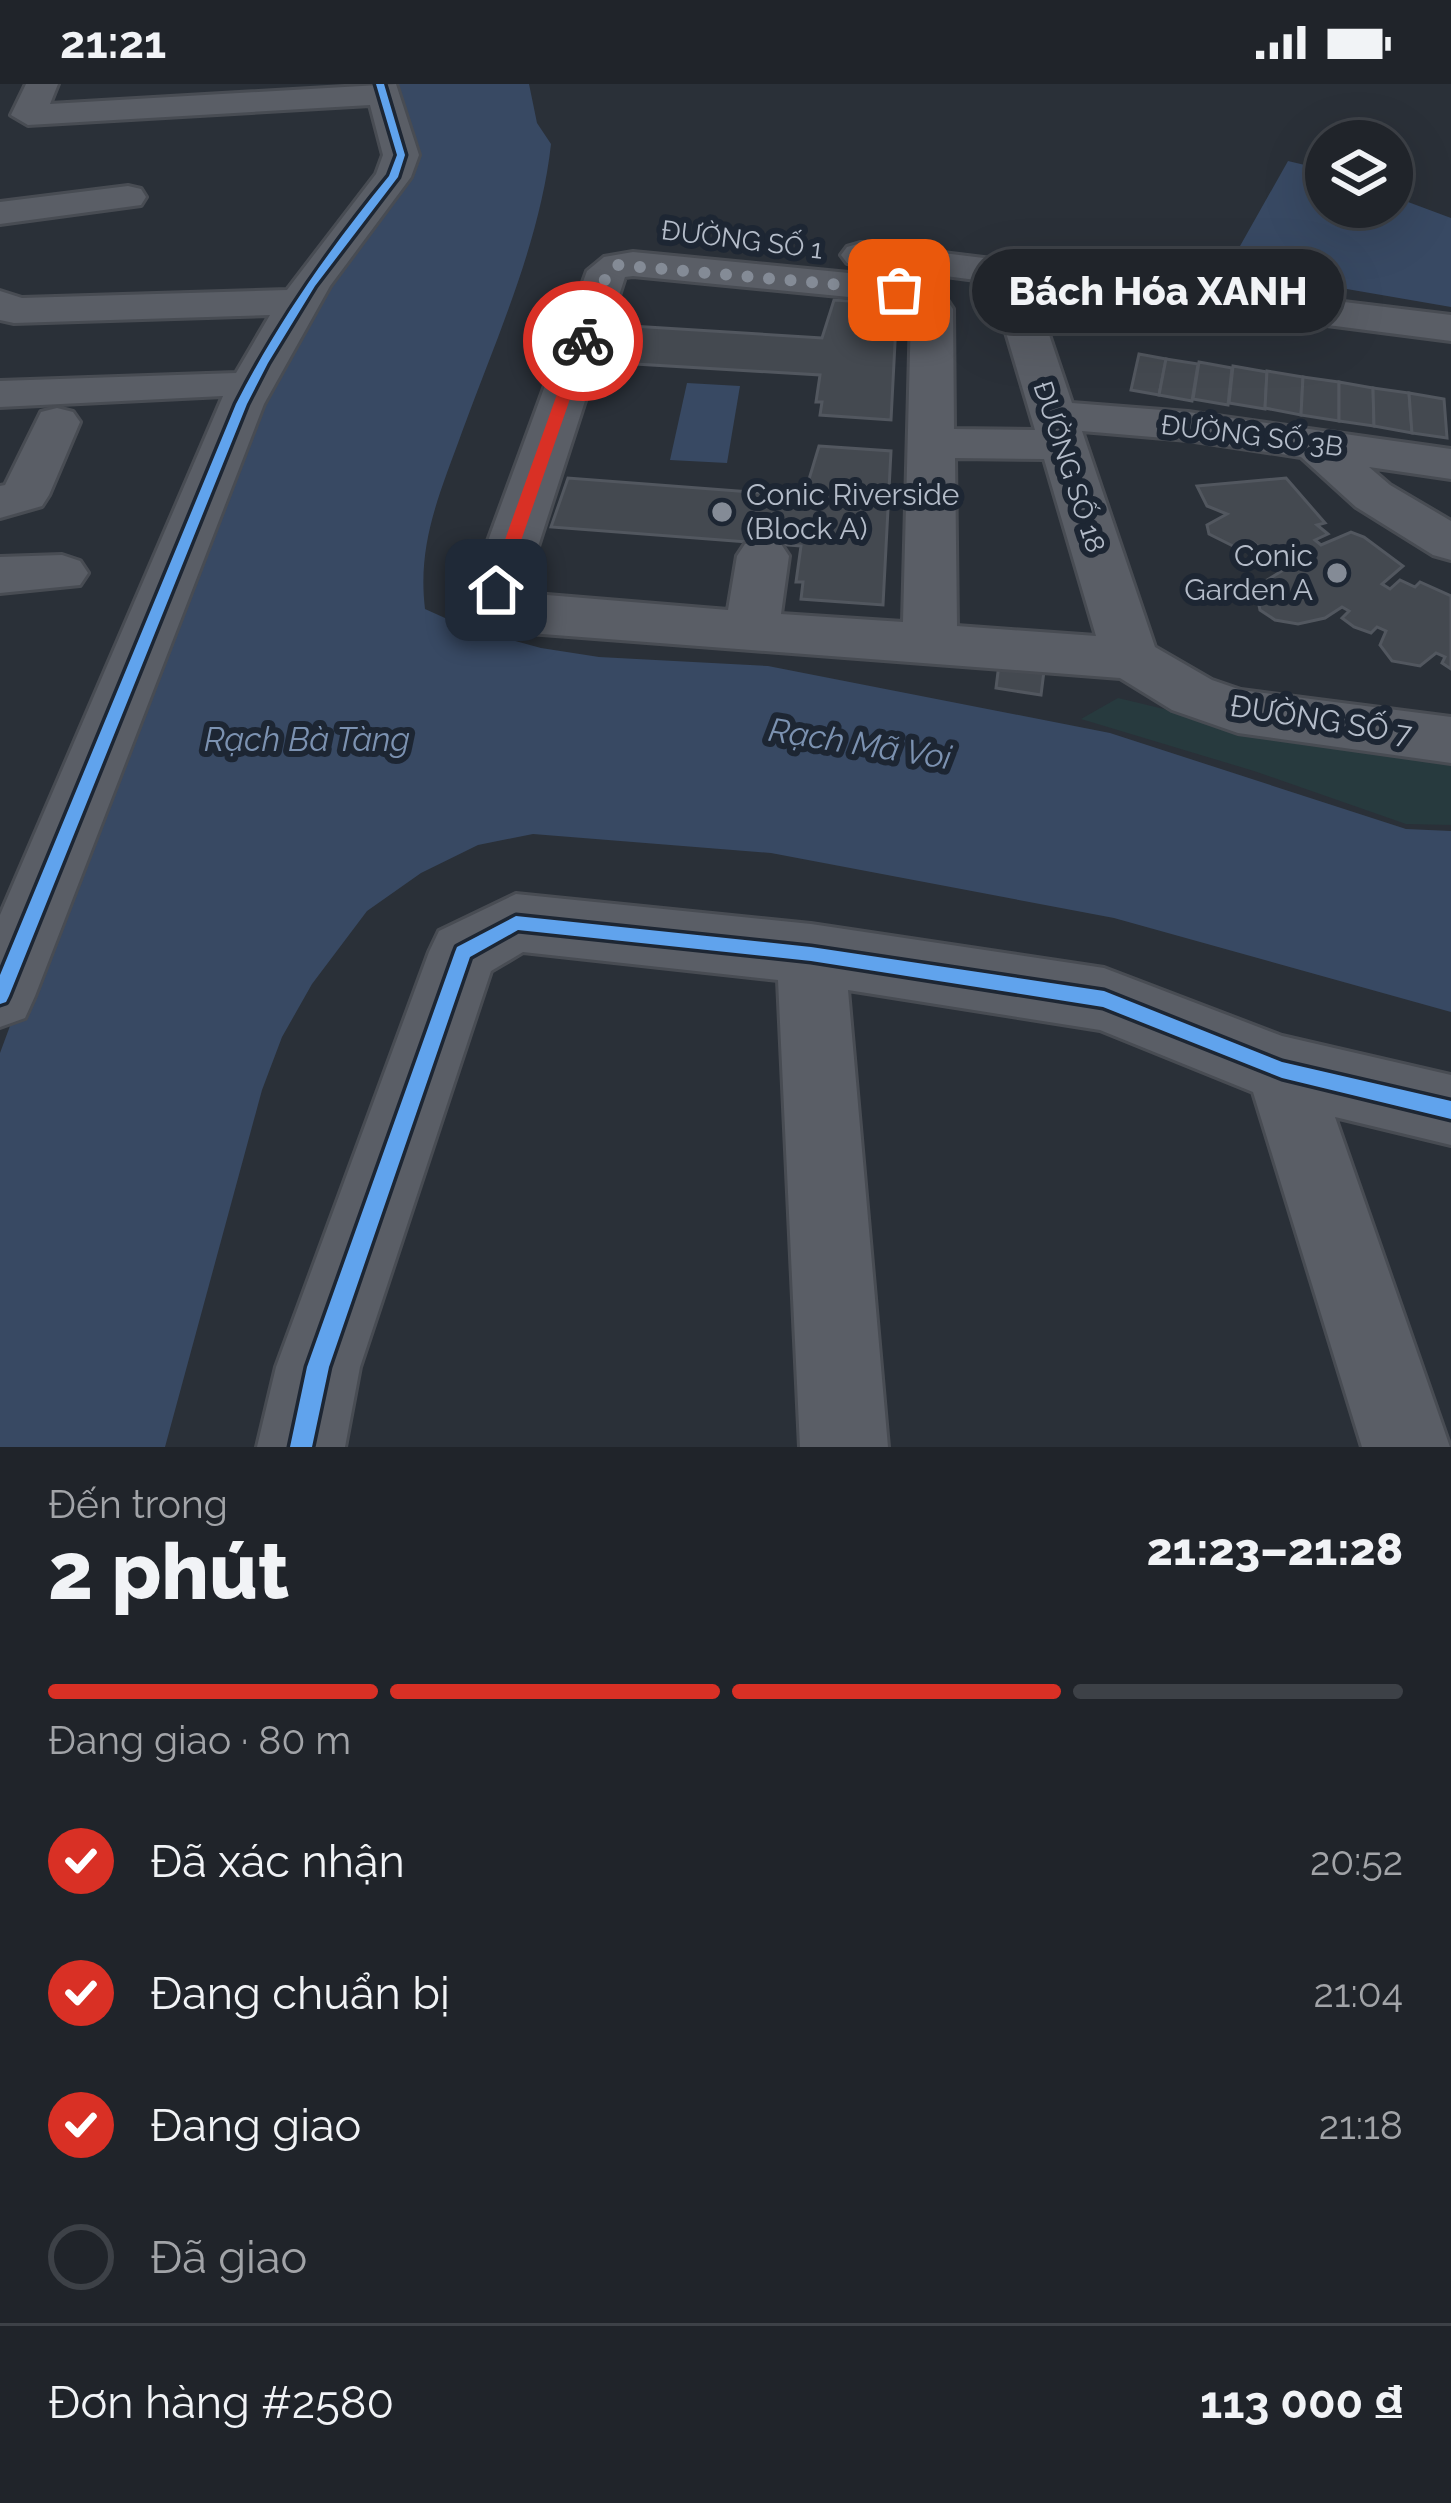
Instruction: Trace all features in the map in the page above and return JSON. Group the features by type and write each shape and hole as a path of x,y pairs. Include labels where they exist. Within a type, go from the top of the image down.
{"street":[{"path":"0,996 190,532 225,434 297,302 393,177 401,155 382,89 28,115 42,84"},
{"path":"17,265 128,197"},
{"path":"0,213 17,265 14,311 297,302"},
{"name":"ĐƯỜNG SỐ 1","path":"628,226 810,264 1182,291 1451,328"},
{"path":"799,327 810,264"},
{"path":"930,643 932,309 899,290 810,264 618,265 608,271 574,417 496,590 500,604 516,613 1130,659"},
{"name":"ĐƯỜNG SỐ 18","path":"1010,275 1130,659"},
{"path":"0,394 224,383"},
{"path":"0,502 26,495 57,422"},
{"name":"ĐƯỜNG SỐ 3B","path":"933,442 1056,430 1314,442 1451,464"},
{"path":"1314,442 1373,496 1451,543"},
{"path":"752,631 763,556"},
{"path":"0,575 62,573"},
{"name":"ĐƯỜNG SỐ 7","path":"1130,659 1192,695 1238,711 1451,740"},
{"path":"301,1447 318,1367 463,952 516,923 811,954 1104,999 1282,1070 1451,1110"},
{"path":"811,954 844,1447"},
{"path":"1282,1070 1406,1447"}],"green space":[{"path":"1118,698 1235,726 1451,755 1451,825 1406,824 1254,771 1081,719"}],"water":[{"name":"Rạch Bà Tàng","path":"396,84 529,84 537,123 551,144 527,254 432,519 424,562 425,609 465,627 541,648 599,657 768,666 1110,733 1406,829 1451,831 1451,1012 1114,918 771,853 533,834 478,845 421,873 367,911 312,984 282,1037 262,1090 165,1447 0,1447 0,1053 117,737 273,359 390,200 399,98"},
{"path":"1288,161 1305,165 1305,228 1413,228 1413,204 1451,218 1451,307 1237,270 1231,262"},
{"path":"687,383 740,386 727,463 670,460"}],"building":[{"path":"834,300 897,304 891,420 820,415 822,402 816,402 820,375 603,362 616,325 822,338"},
{"path":"1139,354 1166,359 1159,395 1131,390"},
{"path":"1166,359 1198,364 1192,401 1159,395"},
{"path":"1199,362 1232,368 1228,405 1193,399"},
{"path":"1233,366 1267,372 1265,409 1229,403"},
{"path":"1267,371 1303,377 1301,415 1265,408"},
{"path":"1303,377 1339,382 1339,421 1301,415"},
{"path":"1339,382 1373,388 1374,426 1339,421"},
{"path":"1373,388 1409,393 1412,433 1374,426"},
{"path":"1409,393 1444,399 1447,438 1412,433"},
{"name":"Conic Riverside (Block A)","path":"819,446 891,451 883,605 801,599 803,582 796,582 801,546 551,527 568,478 804,496"},
{"name":"Conic Garden A","path":"1286,478 1325,523 1317,525 1328,534 1315,540 1321,545 1351,532 1364,537 1403,566 1382,584 1390,589 1400,580 1415,587 1420,582 1451,596 1451,669 1442,663 1445,657 1436,653 1420,666 1392,661 1380,645 1386,631 1377,627 1371,633 1354,627 1342,618 1349,611 1342,607 1325,618 1298,624 1275,620 1260,610 1257,596 1264,582 1285,569 1256,560 1249,551 1259,547 1253,542 1233,546 1209,534 1207,525 1227,514 1207,506 1197,486"},
{"path":"999,664 1044,671 1041,695 996,688"}],"cycle path":[{"path":"0,996 242,404 310,286 393,177 401,155 380,84"},
{"path":"301,1447 318,1367 463,952 516,923 811,954 1104,999 1282,1070 1451,1110"}],"way so far":[{"path":"583,341 608,271 618,265 899,290"}],"place":[{"name":"Bách Hóa XANH","path":"899,290"},
{"name":"Conic Riverside (Block A)","path":"722,512"},
{"name":"Conic Garden A","path":"1337,573"}],"route":[{"path":"496,590 583,341"}],"water label":[{"name":"Rạch Mã Voi","path":"860,743"}]}
